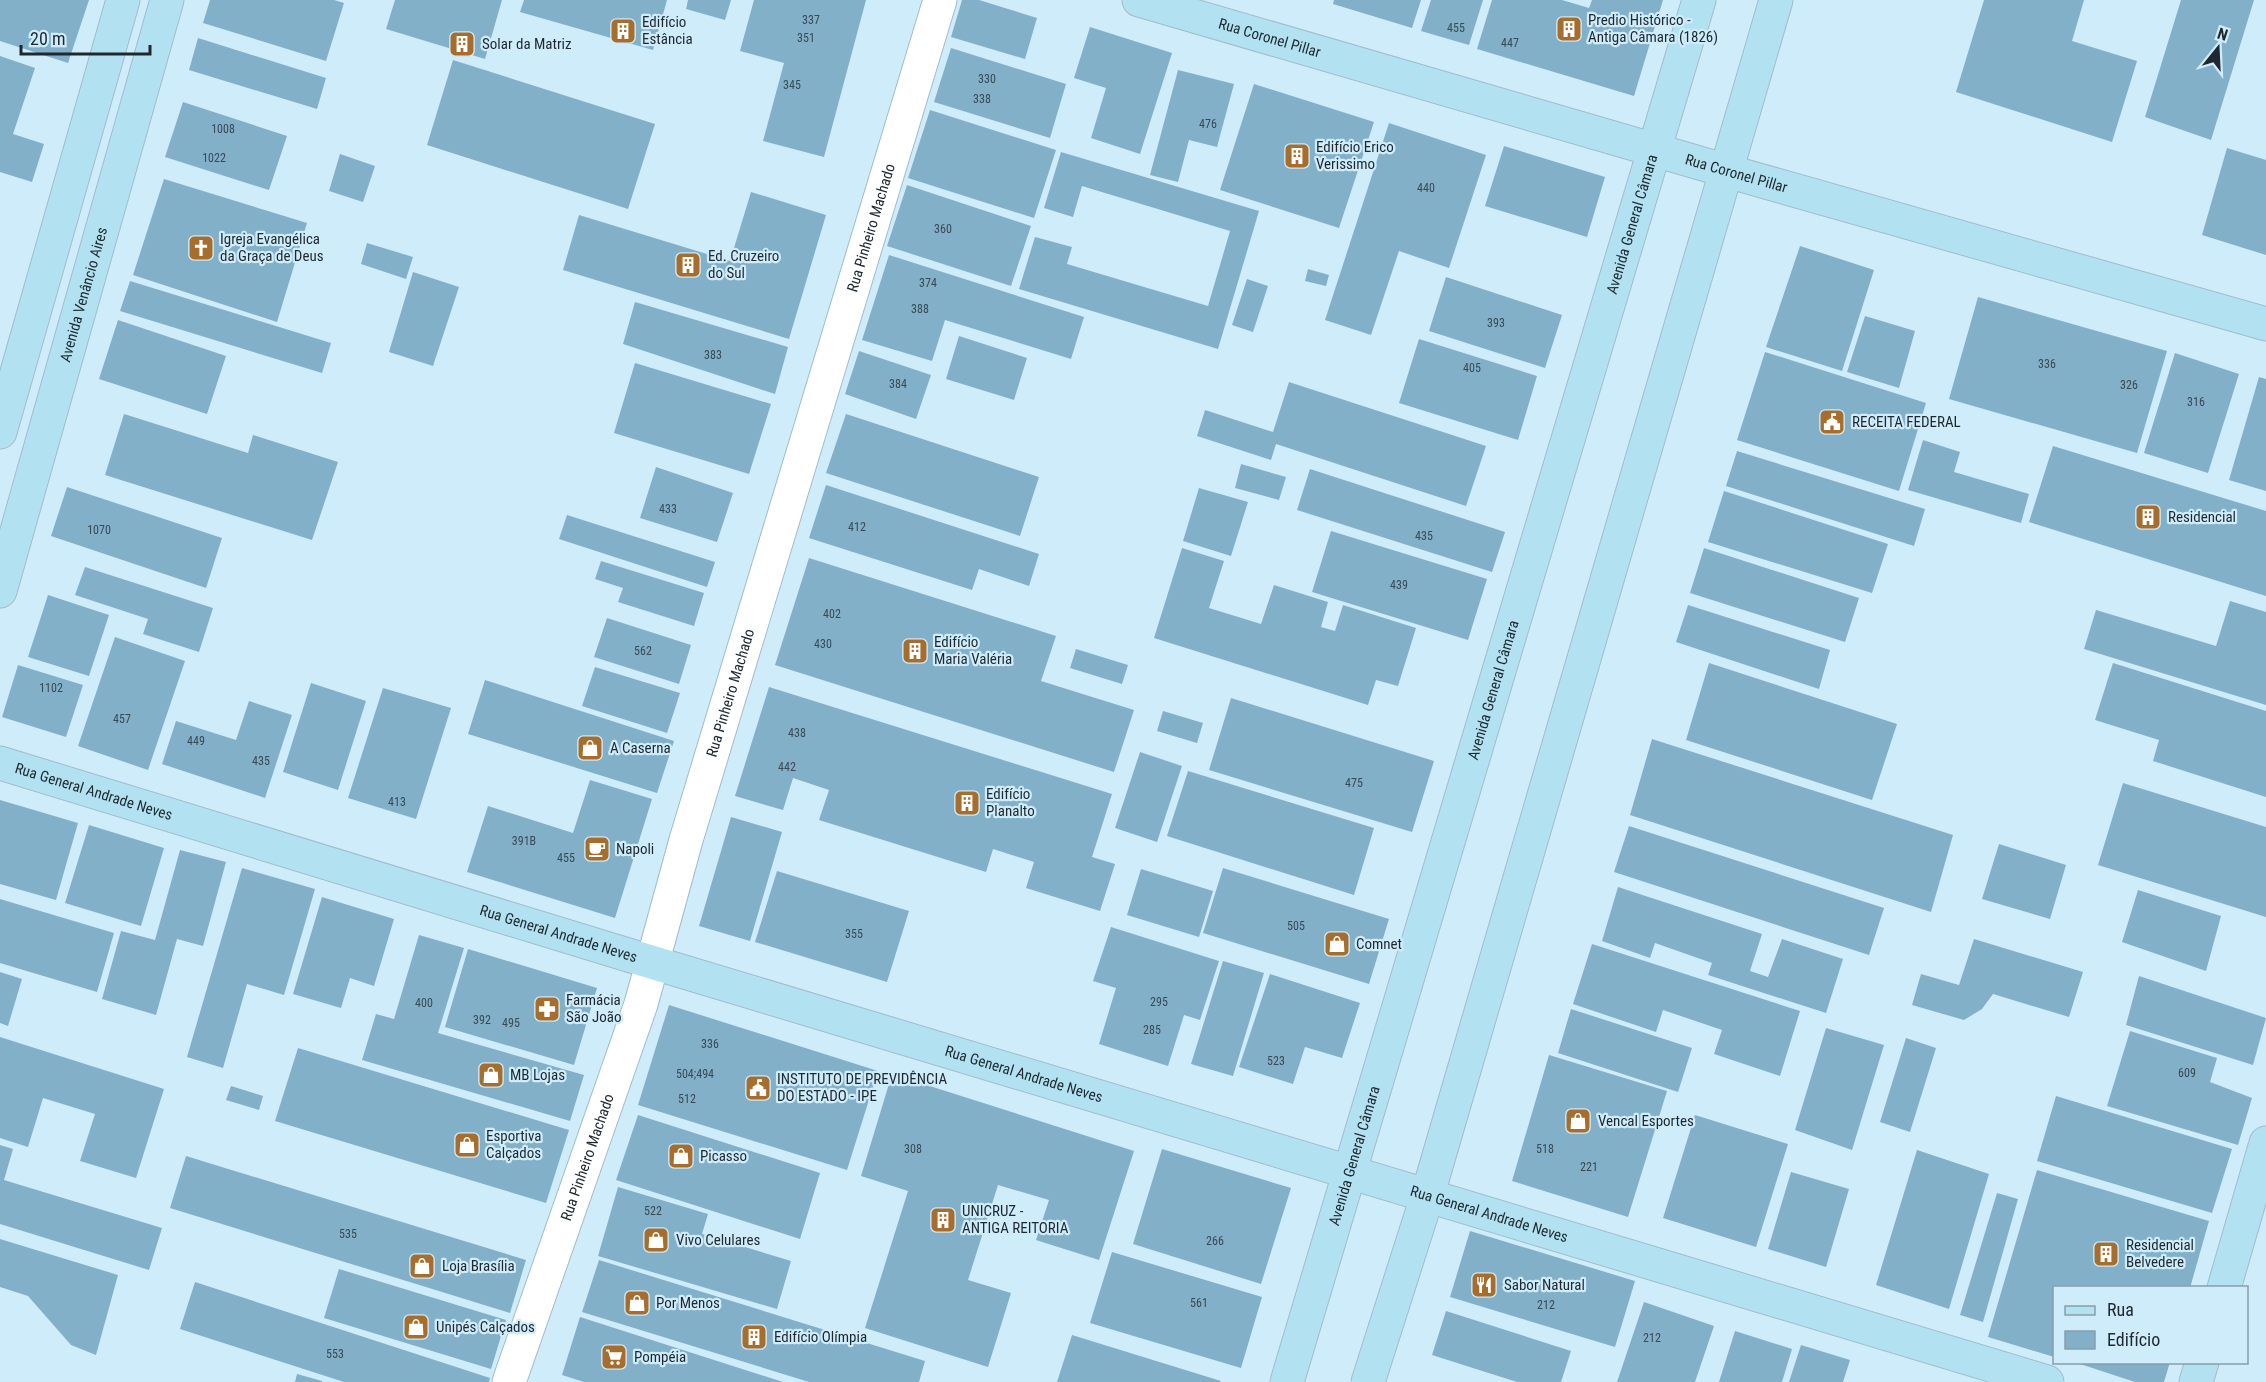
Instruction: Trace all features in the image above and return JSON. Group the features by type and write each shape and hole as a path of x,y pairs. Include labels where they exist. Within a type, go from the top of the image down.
{"main road":[{"path":"0,432 123,0"},
{"name":"Avenida Venâncio Aires","path":"0,591 168,0"},
{"name":"Rua Coronel Pillar","path":"1139,0 2266,324"},
{"name":"Avenida General Câmara","path":"1287,1382 1699,0"},
{"path":"1368,1382 1427,1197 1776,0"},
{"name":"Rua General Andrade Neves","path":"0,763 651,962 1350,1171 1427,1197 2047,1382"},
{"path":"2224,1286 2266,1143"},
{"path":"2196,1382 2201,1364"}],"street":[{"name":"Rua Pinheiro Machado","path":"509,1382 637,1015 940,0"}],"building":[{"path":"0,0 89,0 68,63 0,41"},
{"path":"210,0 334,0 344,3 326,61 203,23"},
{"name":"Solar da Matriz","path":"395,0 502,0 485,59 386,29"},
{"name":"Edifício Estância","path":"524,0 667,0 653,50 520,12"},
{"path":"688,0 731,0 725,20 686,9"},
{"path":"754,0 866,0 824,157 763,141 784,63 740,51"},
{"path":"962,0 979,0 1037,18 1025,59 951,37"},
{"path":"1334,0 1421,0 1412,28 1333,4"},
{"path":"1431,0 1483,0 1469,45 1421,31"},
{"name":"Predio Histórico - Antiga Câmara (1826)","path":"1492,0 1562,0 1589,8 1592,0 1663,0 1634,96 1477,49"},
{"path":"1984,0 2084,0 2072,41 2137,61 2112,142 1956,92"},
{"path":"2181,0 2254,0 2211,140 2145,117"},
{"path":"1090,27 1172,53 1140,154 1091,138 1106,88 1074,78"},
{"path":"198,38 326,78 317,109 189,70"},
{"path":"951,48 1066,84 1050,138 934,102"},
{"path":"0,56 35,68 13,134 44,144 32,182 0,172"},
{"path":"453,60 655,124 628,209 427,145"},
{"path":"1178,70 1234,84 1217,147 1189,140 1178,182 1150,175"},
{"name":"Edifício Erico Verissimo","path":"1254,84 1374,122 1339,228 1220,190"},
{"path":"183,102 287,136 269,190 165,157"},
{"path":"930,110 1056,150 1034,218 908,178"},
{"path":"1389,123 1486,155 1449,268 1399,251 1371,335 1325,320"},
{"path":"1504,146 1605,177 1587,237 1485,206"},
{"path":"2227,148 2266,160 2266,255 2202,235"},
{"path":"1061,152 1259,211 1218,349 1019,289 1035,237 1072,247 1067,264 1208,306 1230,231 1082,186 1073,217 1044,208"},
{"path":"340,154 375,166 363,202 329,191"},
{"path":"164,179 307,223 277,322 133,275"},
{"path":"907,185 1031,226 1011,286 887,246"},
{"name":"Ed. Cruzeiro do Sul","path":"751,192 826,215 789,339 563,270 579,215 730,261"},
{"path":"367,243 413,257 406,279 361,264"},
{"path":"1800,246 1874,270 1842,371 1766,347"},
{"path":"889,255 1084,317 1071,359 945,320 932,361 862,340"},
{"path":"1308,269 1329,275 1326,286 1305,281"},
{"path":"413,272 459,287 433,366 389,352"},
{"path":"1446,277 1562,315 1545,368 1429,331"},
{"path":"1247,279 1268,286 1253,332 1232,325"},
{"path":"130,281 331,343 322,373 120,311"},
{"path":"1978,297 2167,351 2137,453 1949,399"},
{"path":"635,302 788,347 775,394 623,344"},
{"path":"1865,316 1915,331 1899,388 1847,372"},
{"path":"118,320 226,356 207,414 99,379"},
{"path":"959,336 1027,358 1014,400 946,379"},
{"path":"1419,339 1537,376 1518,440 1399,403"},
{"path":"859,351 931,375 916,419 845,394"},
{"name":"RECEITA FEDERAL","path":"1765,352 1926,403 1899,491 1737,440"},
{"path":"2175,353 2239,374 2208,473 2144,453"},
{"path":"635,363 771,404 749,474 614,433"},
{"path":"2259,377 2266,379 2266,491 2229,480"},
{"path":"1289,382 1486,446 1466,506 1276,444 1271,460 1197,436 1205,410 1273,432"},
{"path":"124,414 248,453 253,435 338,462 312,540 105,475"},
{"path":"846,414 1039,477 1020,536 826,473"},
{"path":"1923,440 1960,452 1954,472 2029,494 2021,523 1908,490"},
{"name":"Residencial","path":"2053,446 2266,511 2266,596 2029,522"},
{"path":"1737,451 1925,509 1914,546 1726,486"},
{"path":"1241,464 1286,477 1279,500 1235,488"},
{"path":"656,467 733,493 717,542 640,518"},
{"path":"1310,469 1505,532 1492,572 1297,510"},
{"path":"826,485 1039,554 1029,586 979,569 972,590 809,538"},
{"path":"67,487 222,538 206,588 51,536"},
{"path":"1199,488 1248,502 1231,556 1183,541"},
{"path":"1724,491 1888,544 1872,593 1708,542"},
{"path":"567,515 715,562 707,587 559,539"},
{"path":"1331,531 1487,579 1468,640 1312,592"},
{"path":"1182,548 1224,561 1209,608 1261,624 1274,585 1328,602 1321,627 1335,631 1343,605 1416,628 1398,686 1376,680 1368,705 1154,638"},
{"path":"1704,548 1859,598 1845,642 1690,593"},
{"name":"Edifício Maria Valéria","path":"809,558 1056,636 1041,681 1134,710 1114,772 775,665"},
{"path":"601,561 704,593 694,626 618,602 623,588 595,579"},
{"path":"85,567 213,608 199,652 143,634 148,619 75,595"},
{"path":"48,595 109,615 89,676 28,657"},
{"path":"2230,601 2266,612 2266,705 2084,649 2096,610 2216,646"},
{"path":"1688,605 1830,650 1819,689 1676,642"},
{"path":"607,618 691,645 679,684 594,657"},
{"path":"115,637 185,661 148,770 78,746"},
{"path":"1076,649 1128,665 1122,684 1070,668"},
{"path":"1709,663 1897,724 1872,800 1686,740"},
{"path":"2113,663 2266,711 2266,797 2153,761 2159,740 2095,720"},
{"path":"18,665 83,685 66,737 2,717"},
{"path":"595,667 680,693 667,733 582,706"},
{"path":"485,680 674,741 657,793 468,734"},
{"path":"311,683 366,701 338,790 283,772"},
{"name":"Edifício Planalto","path":"769,687 1112,794 1092,857 1115,864 1100,911 1026,888 1034,862 993,849 986,872 819,820 829,790 793,778 783,810 735,796"},
{"path":"383,688 451,708 416,819 348,798"},
{"path":"1231,698 1434,761 1412,832 1209,770"},
{"path":"249,701 292,715 265,798 162,764 176,721 236,740"},
{"path":"1163,711 1203,723 1197,743 1157,731"},
{"path":"1652,739 1953,835 1931,912 1630,815"},
{"path":"1140,752 1182,766 1157,842 1115,828"},
{"path":"1188,771 1374,828 1354,895 1167,836"},
{"path":"590,780 652,799 615,918 467,872 488,806 573,833"},
{"path":"2123,783 2266,827 2266,917 2098,865"},
{"path":"0,800 78,823 56,900 0,884"},
{"path":"731,817 782,832 750,941 699,926"},
{"path":"89,825 164,848 141,926 65,903"},
{"path":"1629,826 1884,908 1869,955 1614,872"},
{"path":"1999,844 2066,865 2050,919 1982,899"},
{"path":"180,850 226,862 203,946 177,939 156,1015 102,999 121,931 155,940"},
{"path":"242,868 315,889 284,995 247,984 223,1068 187,1057"},
{"path":"1223,868 1389,919 1369,984 1203,933"},
{"path":"1141,869 1213,891 1199,937 1127,915"},
{"path":"777,871 909,911 887,982 755,942"},
{"path":"1618,887 1762,934 1750,971 1768,977 1782,939 1843,959 1826,1013 1708,975 1712,963 1655,943 1650,958 1602,941"},
{"path":"2138,890 2221,916 2206,971 2122,942"},
{"path":"322,897 394,919 374,986 350,978 341,1008 293,994"},
{"path":"0,899 114,933 97,992 0,963"},
{"path":"1111,927 1219,961 1200,1020 1184,1015 1168,1066 1099,1044 1116,988 1093,981"},
{"path":"419,935 464,948 438,1033 584,1075 570,1121 362,1060 376,1014 394,1019"},
{"path":"1974,939 2083,972 2069,1017 1993,994 1982,1009 1964,1020 1912,1005 1921,974 1959,985"},
{"path":"1592,944 1800,1011 1780,1076 1714,1054 1722,1030 1663,1010 1656,1032 1573,1004"},
{"path":"468,949 597,988 574,1065 445,1027"},
{"path":"1223,961 1264,973 1233,1076 1191,1064"},
{"path":"0,972 22,979 8,1026 0,1023"},
{"path":"1270,974 1360,1003 1342,1058 1305,1047 1293,1084 1239,1067"},
{"path":"2139,976 2266,1018 2253,1065 2126,1025"},
{"name":"INSTITUTO DE PREVIDÊNCIA DO ESTADO - IPE","path":"669,1005 878,1071 847,1170 638,1105"},
{"path":"1571,1009 1692,1048 1678,1092 1558,1053"},
{"path":"1826,1028 1884,1045 1852,1150 1795,1130"},
{"path":"2130,1031 2217,1058 2210,1082 2252,1098 2238,1145 2107,1106"},
{"path":"0,1037 164,1089 136,1178 80,1161 95,1114 43,1098 28,1147 0,1138"},
{"path":"1906,1038 1936,1048 1910,1132 1880,1122"},
{"path":"298,1048 569,1130 546,1203 275,1121"},
{"path":"1549,1055 1667,1091 1628,1217 1512,1181"},
{"name":"UNICRUZ - ANTIGA REITORIA","path":"892,1074 1134,1151 1099,1260 1036,1240 1049,1200 998,1185 968,1280 1011,1293 988,1367 865,1328 908,1191 861,1176"},
{"path":"231,1086 263,1096 259,1110 226,1100"},
{"path":"2056,1096 2232,1149 2212,1213 2037,1161"},
{"path":"638,1115 820,1173 800,1239 616,1180"},
{"path":"1695,1115 1788,1144 1756,1247 1663,1218"},
{"path":"0,1145 13,1149 4,1180 162,1228 149,1270 0,1224"},
{"path":"1162,1149 1291,1188 1261,1284 1133,1244"},
{"path":"1917,1150 1989,1174 1949,1309 1876,1285"},
{"path":"186,1156 526,1260 510,1313 170,1208"},
{"name":"Residencial Belvedere","path":"2037,1170 2209,1221 2191,1286 2053,1286 2053,1357 1988,1337"},
{"path":"1791,1172 1849,1189 1826,1267 1768,1249"},
{"path":"618,1187 708,1214 702,1234 791,1261 777,1309 598,1256"},
{"path":"1997,1193 2018,1199 1983,1322 1960,1315"},
{"path":"1470,1231 1635,1281 1615,1347 1450,1297"},
{"path":"0,1239 118,1275 96,1355 71,1345 28,1296 0,1287"},
{"path":"1112,1252 1262,1297 1241,1368 1090,1323"},
{"name":"Edifício Olímpia","path":"599,1260 925,1361 919,1382 809,1382 582,1312"},
{"path":"339,1269 506,1320 491,1369 324,1318"},
{"path":"195,1282 490,1378 489,1382 344,1382 180,1329"},
{"path":"1644,1302 1714,1326 1695,1382 1617,1382"},
{"path":"1446,1311 1571,1351 1561,1382 1517,1382 1432,1355"},
{"path":"580,1317 783,1382 584,1382 562,1375"},
{"path":"1735,1331 1792,1349 1782,1382 1719,1382"},
{"path":"1072,1335 1221,1381 1057,1382"},
{"path":"1801,1345 1850,1360 1843,1382 1789,1382"},
{"path":"2080,1364 2169,1364 2164,1382 2135,1382"},
{"path":"297,1374 322,1381 322,1382 295,1382"}],"place":[{"name":"Predio Histórico - Antiga Câmara (1826)","path":"1569,29"},
{"name":"Edifício Estância","path":"623,31"},
{"name":"Solar da Matriz","path":"462,44"},
{"name":"Edifício Erico Verissimo","path":"1297,156"},
{"name":"Igreja Evangélica da Graça de Deus","path":"201,248"},
{"name":"Ed. Cruzeiro do Sul","path":"688,265"},
{"name":"RECEITA FEDERAL","path":"1832,422"},
{"name":"Residencial","path":"2148,517"},
{"name":"Edifício Maria Valéria","path":"915,651"},
{"name":"A Caserna","path":"590,748"},
{"name":"Edifício Planalto","path":"967,803"},
{"name":"Napoli","path":"597,849"},
{"name":"Comnet","path":"1337,944"},
{"name":"Farmácia São João","path":"547,1009"},
{"name":"MB Lojas","path":"491,1075"},
{"name":"INSTITUTO DE PREVIDÊNCIA DO ESTADO - IPE","path":"758,1088"},
{"name":"Vencal Esportes","path":"1578,1121"},
{"name":"Esportiva Calçados","path":"467,1145"},
{"name":"Picasso","path":"681,1156"},
{"name":"UNICRUZ - ANTIGA REITORIA","path":"943,1220"},
{"name":"Vivo Celulares","path":"656,1240"},
{"name":"Residencial Belvedere","path":"2106,1254"},
{"name":"Loja Brasília","path":"422,1266"},
{"name":"Sabor Natural","path":"1484,1285"},
{"name":"Por Menos","path":"637,1303"},
{"name":"Unipés Calçados","path":"416,1327"},
{"name":"Edifício Olímpia","path":"754,1337"},
{"name":"Pompéia","path":"614,1357"}]}
